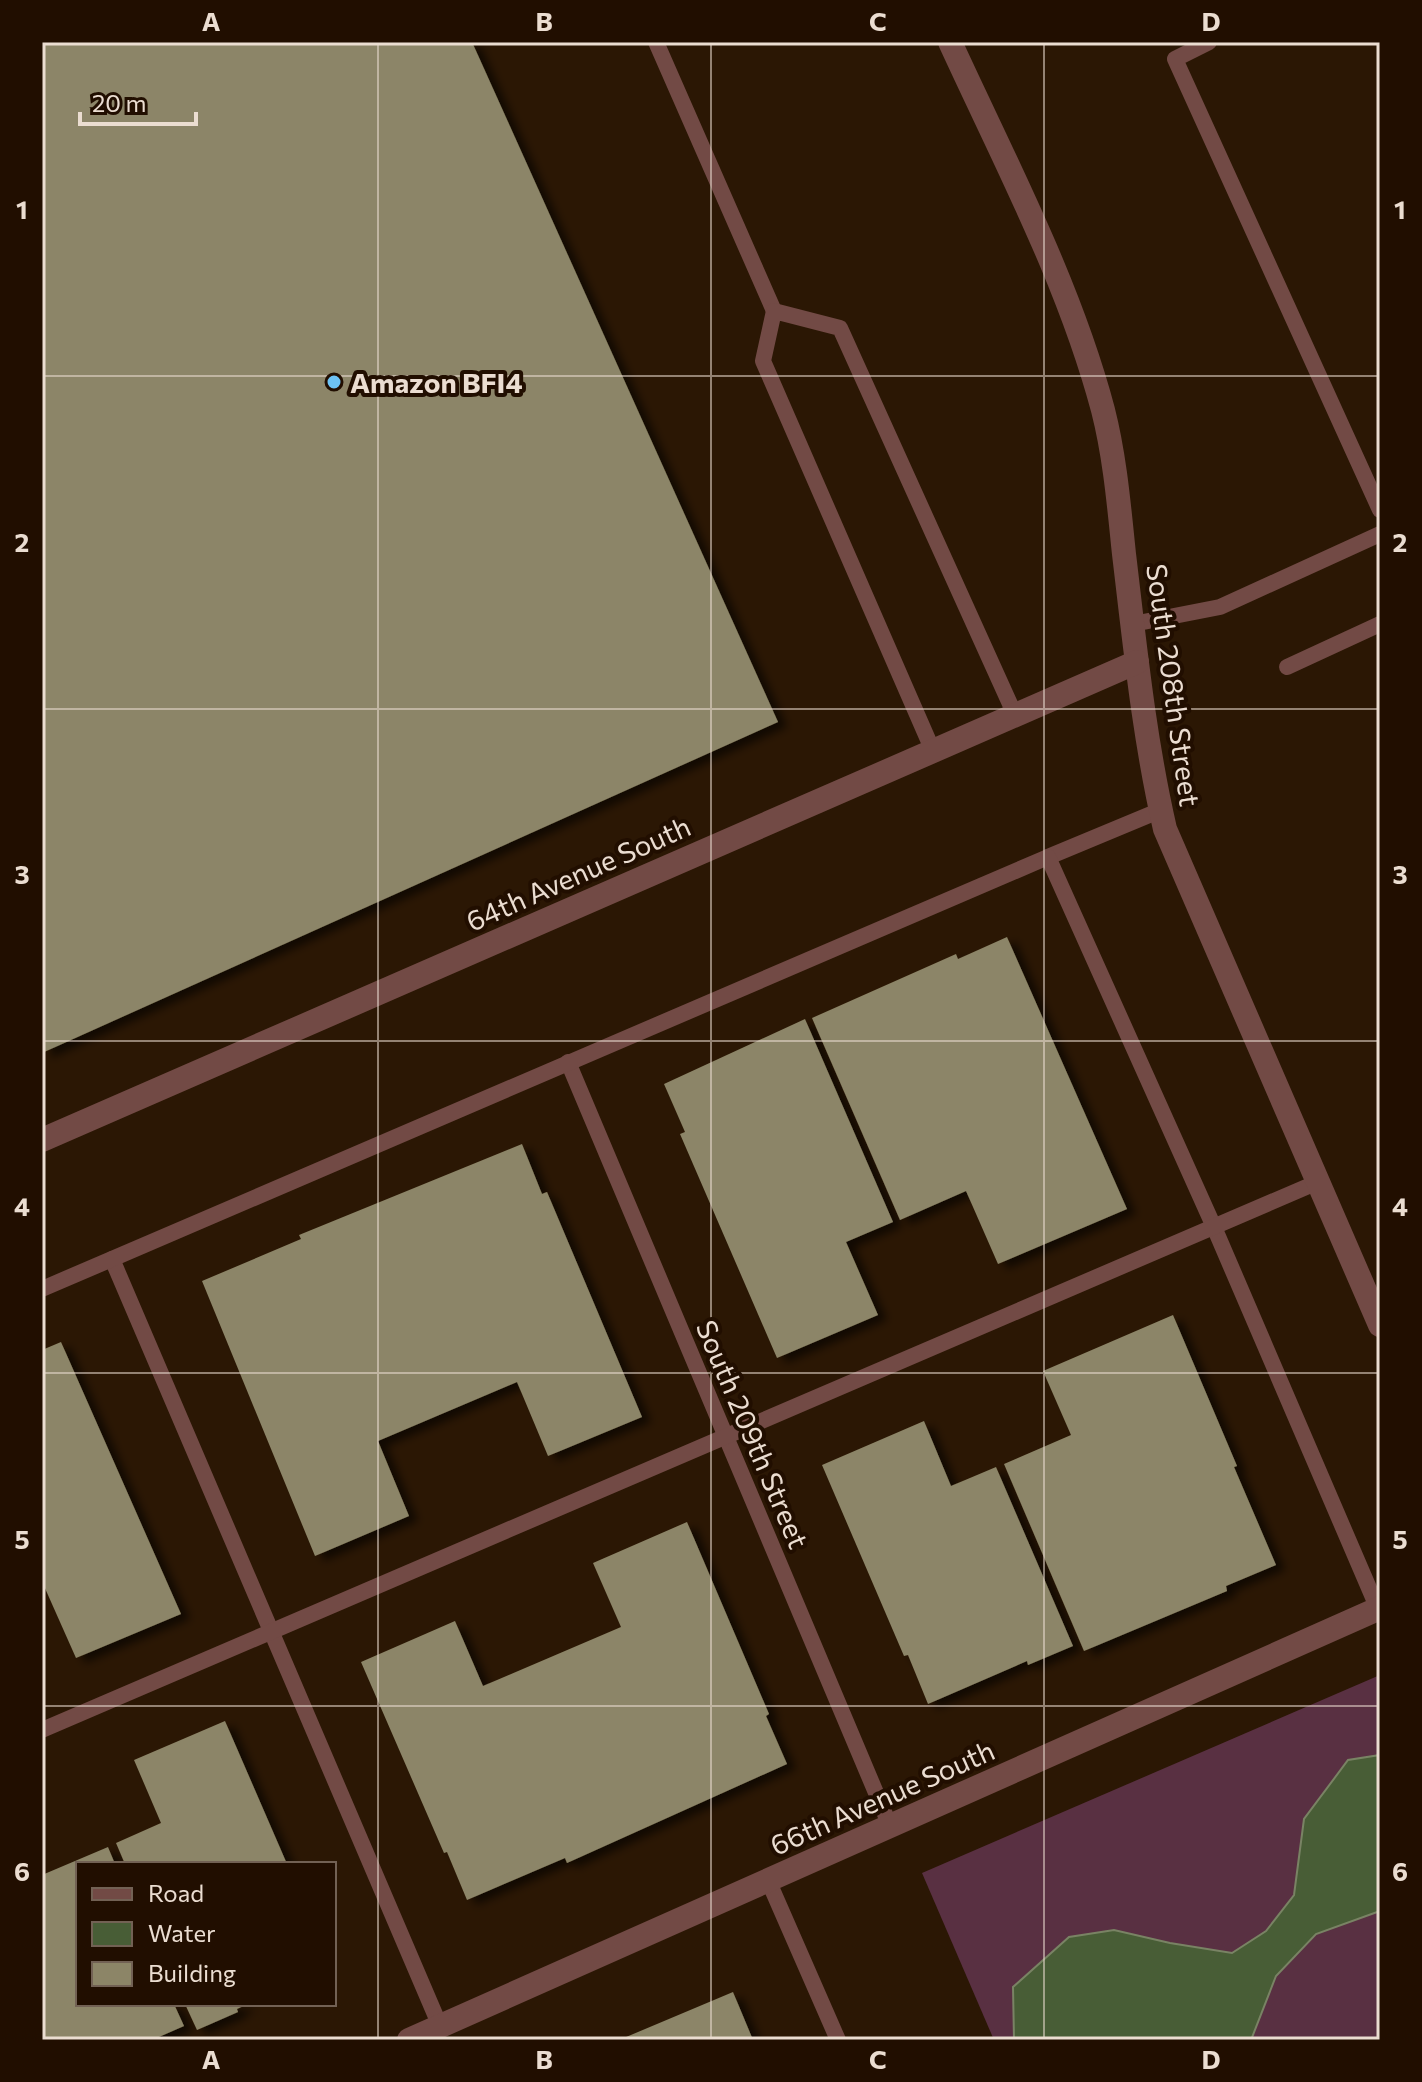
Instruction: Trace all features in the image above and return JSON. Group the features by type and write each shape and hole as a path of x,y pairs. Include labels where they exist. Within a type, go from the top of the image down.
{"street":[{"name":"South 208th Street","path":"950,42 1040,236 1087,357 1103,413 1114,470 1147,749 1165,829 1380,1325"},
{"name":"64th Avenue South","path":"42,1140 1137,662"},
{"name":"66th Avenue South","path":"423,2035 1379,1609"}],"lane":[{"path":"656,42 774,311 763,361 933,751"},
{"path":"1209,42 1175,59 1380,510"},
{"path":"774,311 840,328 1015,715"},
{"path":"1133,624 1220,607 1380,534"},
{"path":"1287,667 1380,624"},
{"path":"42,1289 1161,810"},
{"path":"1048,857 1214,1227 1379,1609"},
{"name":"South 209th Street","path":"568,1062 890,1826"},
{"path":"42,1730 1318,1182"},
{"path":"112,1259 272,1631 423,2035"},
{"path":"768,1880 838,2040"}],"shaded area":[{"path":"1380,1675 1380,2040 994,2040 922,1873"}],"water":[{"path":"1380,1755 1380,1911 1316,1934 1276,1976 1251,2040 1014,2040 1013,1987 1069,1937 1114,1930 1232,1953 1266,1931 1294,1895 1304,1819 1348,1760"}],"building":[{"name":"Amazon BFI4","path":"42,42 472,42 778,722 42,1053"},
{"path":"1007,937 1127,1209 998,1264 966,1191 900,1220 812,1018 956,954 958,959"},
{"path":"805,1019 893,1222 846,1242 878,1315 777,1358 680,1134 685,1132 664,1084"},
{"path":"522,1144 542,1194 547,1192 642,1417 548,1456 517,1382 378,1441 409,1516 315,1556 202,1281 301,1239 299,1235"},
{"path":"1173,1315 1276,1565 1226,1586 1227,1591 1084,1651 1004,1464 1071,1435 1043,1371"},
{"path":"61,1342 181,1614 76,1658 42,1587 42,1350"},
{"path":"924,1421 951,1486 996,1467 1073,1646 1028,1665 1027,1661 928,1704 908,1655 904,1656 822,1465"},
{"path":"687,1522 769,1714 766,1716 787,1764 567,1863 565,1858 467,1900 361,1662 455,1621 483,1686 621,1627 593,1563"},
{"path":"225,1721 286,1862 124,1862 116,1843 161,1823 134,1760"},
{"path":"108,1847 114,1862 76,1862 76,2006 175,2006 184,2026 152,2040 42,2040 42,1875"},
{"path":"733,1992 753,2040 619,2040"},
{"path":"186,2006 244,2006 237,2009 238,2012 197,2030"}],"place":[{"name":"Amazon BFI4","path":"334,382"}]}
